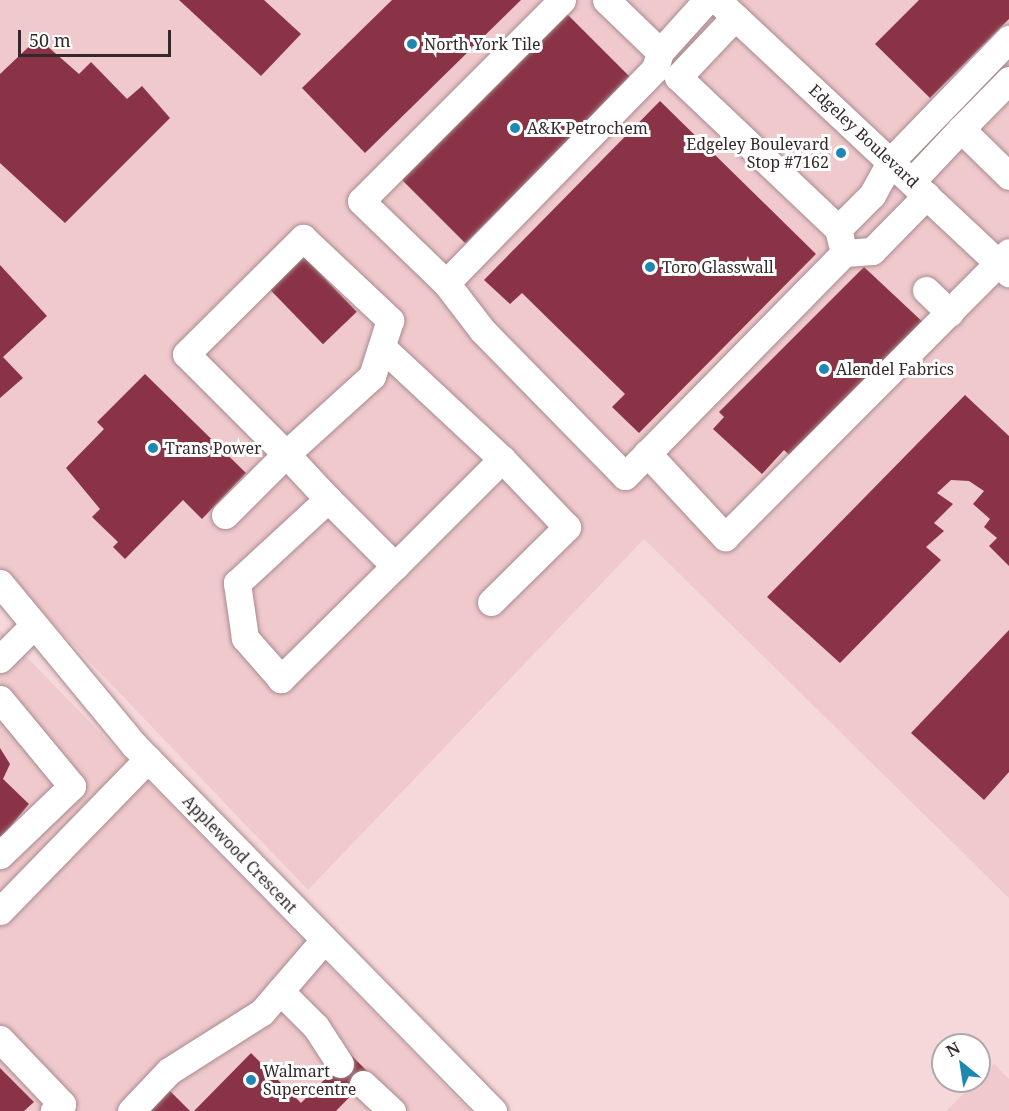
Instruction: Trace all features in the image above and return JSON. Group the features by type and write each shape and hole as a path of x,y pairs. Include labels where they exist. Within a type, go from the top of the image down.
{"street":[{"path":"562,0 361,201 446,283 482,330 625,476 841,241 872,195 891,161 1009,39"},
{"path":"606,0 664,66 841,241 872,251 961,129 1009,80"},
{"path":"664,66 707,0"},
{"path":"446,283 664,66 726,8"},
{"name":"Edgeley Boulevard","path":"726,8 920,188 1005,262"},
{"path":"961,129 1009,176"},
{"path":"225,515 286,454 372,375 384,349 390,320 303,238 186,354 286,454 395,566"},
{"path":"647,453 725,537 950,313 1005,262"},
{"path":"926,290 950,313"},
{"path":"384,349 502,459 567,527 491,602"},
{"path":"328,499 237,584 245,638 281,679 502,459"},
{"name":"Applewood Crescent","path":"0,583 148,759 493,1111"},
{"path":"0,659 34,625"},
{"path":"0,699 72,786 0,855"},
{"path":"0,911 148,759"},
{"path":"131,1111 169,1071 262,1012 324,940"},
{"path":"280,991 316,1027 340,1064"},
{"path":"0,1039 62,1104 54,1111"},
{"path":"363,1084 392,1111"}],"shaded area":[{"path":"0,0 1009,0 1009,898 644,539 308,890 0,568"},
{"path":"0,630 470,1111 0,1111"},
{"path":"994,1064 1009,1079 1009,1111 946,1111 964,1093 991,1093 991,1067"}],"building":[{"path":"179,0 264,0 301,34 261,76"},
{"name":"North York Tile","path":"392,0 521,0 365,153 302,88"},
{"path":"919,0 1009,0 1009,19 930,98 875,44"},
{"name":"A&K Petrochem","path":"565,12 631,78 465,243 400,177"},
{"path":"38,38 79,74 91,62 127,99 142,86 170,118 65,223 0,163 0,74"},
{"name":"Toro Glasswall","path":"660,101 816,254 639,433 612,407 625,394 522,293 510,304 484,280"},
{"path":"304,257 357,312 323,344 270,290"},
{"path":"0,265 47,316 3,357 23,378 0,398"},
{"name":"Alendel Fabrics","path":"864,267 927,326 798,463 784,450 762,474 713,429 724,417 719,412"},
{"name":"Trans Power","path":"145,374 246,473 202,519 183,500 125,559 113,547 118,542 92,517 100,509 66,468 104,429 97,422"},
{"path":"965,395 1009,436 1009,566 989,546 997,538 984,527 990,519 973,504 984,491 969,481 951,480 937,493 953,504 934,523 944,531 926,547 941,560 840,663 767,597"},
{"path":"1009,630 1009,772 984,800 911,733"},
{"path":"0,748 10,764 3,779 29,804 0,839"},
{"name":"Walmart Supercentre","path":"251,1053 301,1103 350,1054 371,1075 336,1111 194,1111"},
{"path":"0,1068 34,1102 24,1111 0,1111"},
{"path":"164,1085 190,1111 138,1111"}],"place":[{"name":"North York Tile","path":"412,44"},
{"name":"A&K Petrochem","path":"515,128"},
{"name":"Edgeley Boulevard Stop #7162","path":"841,153"},
{"name":"Toro Glasswall","path":"650,267"},
{"name":"Alendel Fabrics","path":"824,369"},
{"name":"Trans Power","path":"153,448"},
{"name":"Walmart Supercentre","path":"251,1080"}]}
